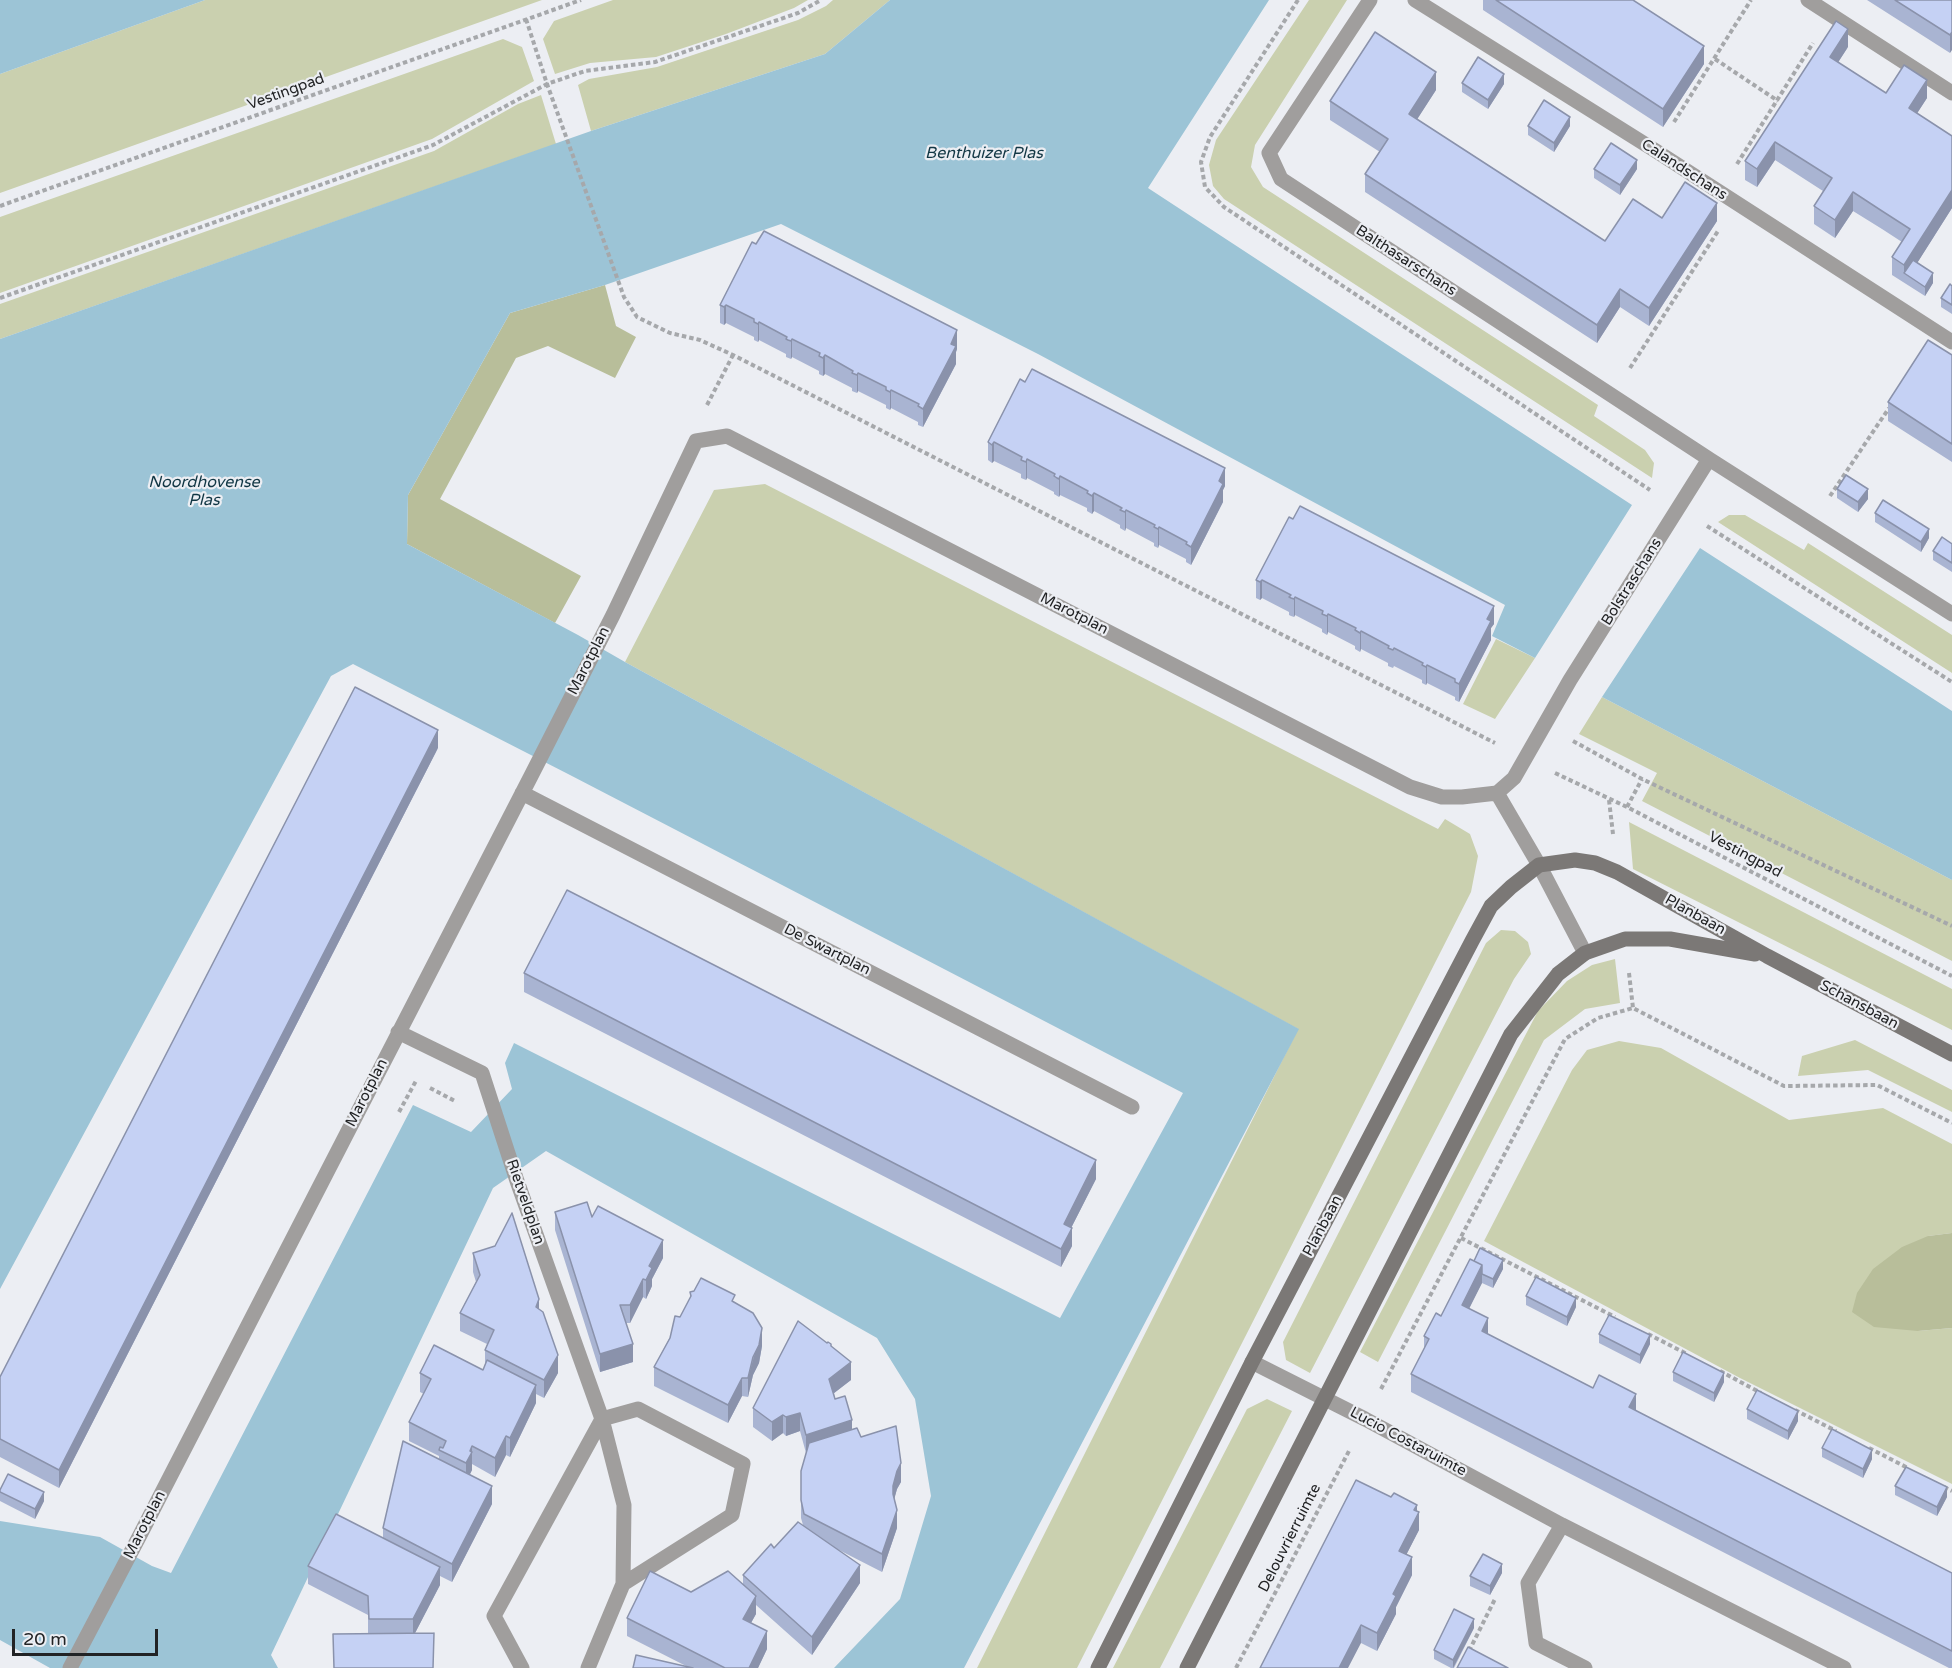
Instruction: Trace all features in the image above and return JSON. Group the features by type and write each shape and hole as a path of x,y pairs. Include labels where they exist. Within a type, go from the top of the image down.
{"street":[{"name":"Balthasarschans","path":"1370,0 1269,153 1281,179 1709,459"},
{"name":"Calandschans","path":"1415,0 1656,151 1952,342"},
{"path":"1808,0 1952,93"},
{"name":"Marotplan","path":"70,1668 140,1537 531,777 613,615 696,441 727,436 1410,787 1442,797 1497,793"},
{"path":"1709,459 1952,614"},
{"name":"Bolstraschans","path":"1497,793 1514,778 1570,680 1709,459"},
{"name":"De Swartplan","path":"522,793 1132,1107"},
{"path":"1497,793 1539,865 1585,953"},
{"name":"Planbaan","path":"1098,1668 1252,1362 1491,906 1510,887 1539,865 1575,860 1595,863 1617,872 1767,956"},
{"name":"Planbaan","path":"1186,1668 1511,1034 1558,974 1585,953 1625,939 1670,939 1767,956"},
{"name":"Schansbaan","path":"1767,956 1952,1054"},
{"name":"Rietveldplan","path":"398,1032 482,1073 517,1181 602,1419 624,1505 624,1584 588,1668"},
{"name":"Lucio Costaruimte","path":"1252,1362 1365,1419 1562,1525 1844,1668"},
{"path":"522,1668 494,1616 602,1419 638,1409 743,1464 732,1515 624,1584"},
{"path":"1562,1525 1528,1583 1536,1642 1586,1668"}],"path":[{"name":"Vestingpad","path":"0,206 580,0"},
{"path":"0,298 433,145 547,84 585,71 655,62 798,13 821,0"},
{"path":"1656,151 1751,0"},
{"path":"1719,192 1831,15"},
{"name":"Vestingpad","path":"526,19 563,130 624,297 637,317 670,333 700,340 733,355 1524,758 1627,807 1952,976"},
{"path":"1715,59 1778,101"},
{"path":"1611,396 1723,223"},
{"path":"696,441 707,402 733,355"},
{"path":"1811,524 1894,400"},
{"path":"1679,508 1952,682"},
{"path":"1544,724 1642,779 1952,926"},
{"path":"1627,807 1642,779"},
{"name":"Delouvrierruimte","path":"1236,1668 1565,1039 1598,1018 1633,1008 1784,1086 1877,1085 1952,1123"},
{"path":"416,1081 457,1102"},
{"path":"1461,1238 1617,1319"},
{"path":"1638,1329 1691,1356"},
{"path":"1712,1367 1764,1394"},
{"path":"1785,1405 1837,1432"},
{"path":"1868,1448 1910,1469"},
{"path":"1942,1485 1952,1491"}],"green space":[{"path":"205,0 542,0 0,193 0,74"},
{"path":"613,0 808,0 794,8 726,34 656,57 590,63 555,74 543,39 554,21"},
{"path":"833,0 890,0 825,54 591,131 578,85 589,79 657,67 798,20"},
{"path":"1309,0 1347,0 1255,145 1251,167 1263,187 1598,405 1594,416 1645,450 1654,463 1652,478 1224,199 1213,186 1209,165 1216,140"},
{"path":"503,39 522,47 534,81 432,139 0,293 0,217"},
{"path":"541,95 556,144 0,339 0,304 434,151 518,104"},
{"path":"605,285 616,326 636,337 615,378 548,346 516,358 440,499 581,576 555,623 407,544 408,495 510,313"},
{"path":"765,484 1438,829 1445,819 1470,834 1478,856 1471,892 1077,1668 977,1668 1298,1029 625,662 714,490"},
{"path":"1729,515 1745,515 1804,550 1808,543 1952,635 1952,673 1718,522"},
{"path":"1496,639 1535,658 1495,719 1463,704"},
{"path":"1602,697 1952,880 1952,961 1642,801 1657,773 1579,734"},
{"path":"1629,822 1952,989 1952,1030 1633,869"},
{"path":"1501,930 1515,931 1528,942 1531,954 1514,979 1310,1373 1286,1360 1283,1342 1486,943"},
{"path":"1615,959 1620,1003 1585,1009 1544,1040 1378,1362 1360,1352 1538,1011 1567,981 1592,965"},
{"path":"1855,1040 1952,1090 1952,1112 1868,1070 1798,1076 1802,1056"},
{"path":"1619,1041 1661,1048 1789,1120 1883,1108 1952,1144 1952,1233 1928,1236 1918,1331 1952,1328 1952,1484 1740,1378 1484,1241 1572,1070 1587,1050"},
{"path":"1952,1233 1952,1328 1918,1331 1874,1327 1852,1312 1857,1293 1873,1269 1902,1247 1928,1236"},
{"path":"1267,1399 1292,1411 1160,1668 1113,1668 1247,1409"}],"water":[{"path":"0,0 205,0 0,74"},
{"path":"890,0 1269,0 1148,188 1632,505 1535,658 1492,636 1505,605 1038,354 781,224 605,285 510,313 408,495 407,544 1299,1029 964,1668 834,1668 900,1599 931,1496 915,1399 877,1338 546,1151 493,1188 271,1655 278,1668 50,1668 0,1640 0,1521 100,1537 152,1566 171,1573 413,1105 471,1132 512,1089 505,1063 514,1043 1060,1318 1183,1093 353,664 331,676 0,1289 0,339 591,131 825,54"},
{"path":"1700,548 1952,711 1952,880 1602,697"}],"building":[{"path":"1496,0 1633,0 1704,46 1663,109"},
{"path":"1895,0 1952,0 1952,32 1950,35"},
{"path":"1836,21 1848,29 1830,57 1886,93 1904,65 1927,80 1909,108 1952,136 1952,190 1904,265 1892,257 1910,229 1853,192 1835,220 1814,206 1832,178 1775,142 1757,169 1745,161"},
{"path":"1375,32 1436,72 1409,114 1605,241 1633,199 1662,218 1685,182 1717,203 1649,308 1620,289 1597,325 1365,174 1388,139 1330,101"},
{"path":"1478,57 1504,74 1488,100 1462,83"},
{"path":"1544,100 1570,117 1554,143 1528,126"},
{"path":"1611,143 1637,160 1620,185 1594,169"},
{"path":"764,231 957,330 951,344 956,346 923,409 918,406 919,404 891,390 890,392 886,390 886,387 858,373 857,375 852,373 853,371 825,355 823,358 819,356 820,353 792,339 791,341 786,339 787,337 759,322 758,324 754,322 754,319 726,305 724,307 720,305 752,242 756,244"},
{"path":"1913,260 1933,273 1925,287 1904,273"},
{"path":"1950,284 1952,286 1952,305 1941,298"},
{"path":"1928,340 1952,355 1952,444 1888,402"},
{"path":"1032,369 1225,468 1219,481 1223,484 1191,547 1186,544 1187,542 1159,527 1158,529 1154,527 1155,525 1126,510 1125,512 1120,510 1122,508 1094,493 1092,496 1087,493 1088,491 1060,476 1059,479 1054,476 1055,474 1027,459 1026,462 1021,460 1022,457 994,442 992,445 988,442 1020,379 1025,382"},
{"path":"1846,475 1868,489 1858,502 1837,489"},
{"path":"1883,500 1929,529 1921,542 1875,513"},
{"path":"1300,506 1494,606 1487,619 1491,621 1459,684 1455,682 1455,679 1427,665 1426,667 1422,665 1423,663 1394,648 1393,650 1388,648 1389,646 1361,631 1360,633 1355,630 1356,628 1328,614 1327,616 1322,614 1323,611 1295,597 1294,599 1289,597 1291,595 1262,580 1260,582 1256,580 1289,517 1293,519"},
{"path":"1942,537 1952,544 1952,563 1933,551"},
{"path":"355,687 438,730 59,1470 0,1439 0,1377"},
{"path":"567,890 1096,1160 1064,1224 1072,1228 1061,1249 524,973"},
{"path":"587,1202 592,1217 598,1206 663,1240 649,1266 652,1268 646,1280 643,1279 630,1305 620,1305 633,1344 600,1354 555,1212"},
{"path":"512,1213 539,1299 536,1307 543,1312 558,1355 544,1380 485,1350 494,1330 460,1313 480,1275 473,1253 495,1246"},
{"path":"1480,1248 1503,1260 1493,1279 1482,1274 1482,1265 1474,1261"},
{"path":"1470,1259 1482,1265 1462,1305 1488,1318 1482,1331 1593,1388 1599,1375 1636,1394 1629,1407 1952,1573 1952,1651 1411,1374 1429,1339 1424,1336 1436,1313 1441,1316"},
{"path":"1536,1277 1576,1298 1567,1317 1526,1296"},
{"path":"701,1278 735,1295 732,1301 753,1313 762,1328 748,1378 742,1378 728,1405 654,1367 670,1338 675,1316 680,1317 691,1296 690,1292 694,1291"},
{"path":"1609,1315 1650,1335 1640,1355 1599,1334"},
{"path":"798,1321 831,1344 851,1362 829,1379 835,1399 845,1396 852,1420 806,1435 800,1413 786,1417 783,1415 772,1422 753,1408"},
{"path":"434,1345 483,1370 487,1360 536,1385 510,1438 506,1436 495,1458 472,1446 470,1451 472,1452 466,1463 439,1450 440,1447 443,1448 446,1441 409,1422 431,1379 420,1373"},
{"path":"1683,1352 1724,1373 1714,1393 1673,1372"},
{"path":"1757,1390 1798,1411 1788,1431 1747,1409"},
{"path":"896,1426 901,1463 893,1486 897,1510 882,1554 804,1514 801,1500 801,1471 809,1443 857,1428 861,1437"},
{"path":"1832,1429 1872,1450 1863,1469 1822,1448"},
{"path":"403,1441 492,1486 452,1564 383,1528"},
{"path":"1906,1467 1947,1487 1937,1507 1895,1486"},
{"path":"8,1474 44,1492 35,1509 0,1492"},
{"path":"1356,1480 1391,1497 1394,1493 1417,1505 1414,1510 1419,1512 1399,1551 1412,1557 1393,1594 1396,1596 1377,1633 1361,1625 1339,1668 1260,1668"},
{"path":"336,1514 440,1567 413,1619 369,1619 368,1596 308,1566"},
{"path":"798,1522 860,1565 812,1637 743,1575 771,1544 774,1548"},
{"path":"1483,1554 1502,1564 1490,1586 1470,1576"},
{"path":"650,1571 691,1592 728,1571 756,1596 743,1619 767,1631 749,1668 725,1668 627,1618"},
{"path":"1454,1609 1474,1619 1453,1660 1434,1650"},
{"path":"434,1633 433,1668 334,1668 333,1634"},
{"path":"1468,1647 1508,1668 1457,1668"},
{"path":"636,1655 693,1668 633,1668"}],"water label":[{"name":"Benthuizer Plas","path":"984,154"},
{"name":"Noordhovense Plas","path":"204,492"}]}
